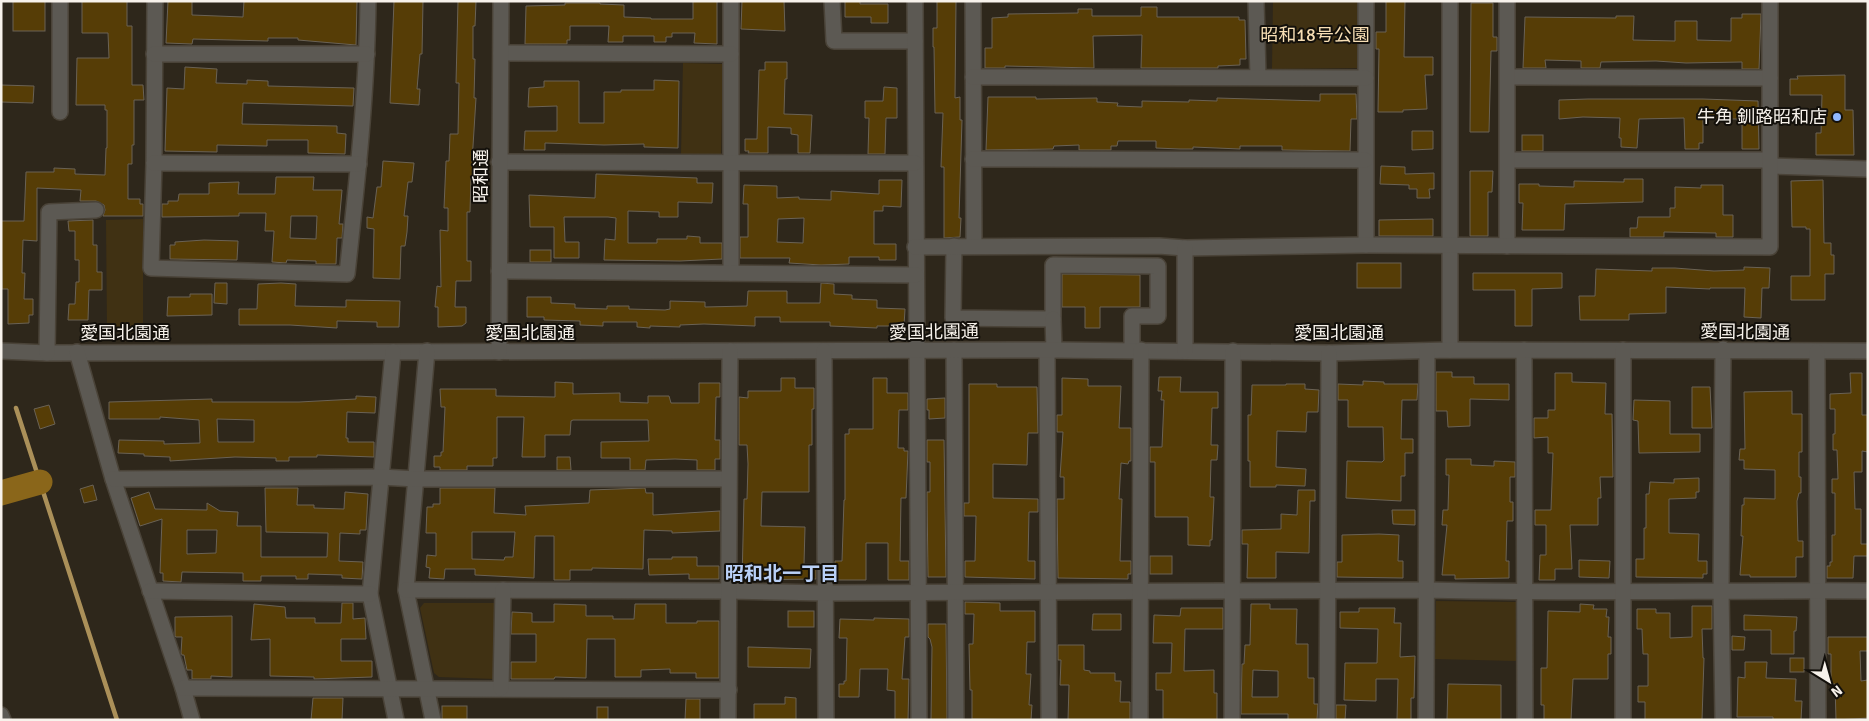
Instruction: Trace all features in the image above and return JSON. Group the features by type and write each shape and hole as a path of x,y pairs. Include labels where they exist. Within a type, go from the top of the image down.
{"street":[{"path":"60,1 60,112"},
{"path":"155,1 151,268 347,274 368,54 368,1"},
{"name":"昭和通","path":"499,352 501,1"},
{"path":"731,1 731,273"},
{"path":"832,1 834,41 915,41"},
{"path":"915,1 919,720"},
{"path":"973,1 974,246"},
{"path":"1256,1 1258,77"},
{"path":"1366,1 1366,246"},
{"path":"1450,1 1450,350"},
{"path":"1507,1 1507,246"},
{"path":"915,246 1158,246 1185,248 1366,246 1770,247 1770,1"},
{"path":"501,53 731,54"},
{"path":"154,54 368,54"},
{"path":"973,77 1366,78"},
{"path":"1508,77 1770,78"},
{"path":"973,159 1365,160"},
{"path":"1508,160 1770,163 1868,169"},
{"path":"499,162 915,163"},
{"path":"154,163 359,164"},
{"path":"48,353 49,212 96,210"},
{"path":"954,246 953,318 1053,319"},
{"path":"1048,720 1047,592 1050,350 1053,319 1054,246"},
{"path":"1140,720 1137,350 1132,316 1158,316 1158,246"},
{"path":"1185,248 1185,351"},
{"path":"1053,265 1158,266"},
{"path":"499,271 916,275"},
{"path":"954,350 956,720"},
{"name":"愛国北園通","path":"1,351 48,353 954,350 1329,353 1450,350 1868,351"},
{"path":"1524,350 1525,720"},
{"path":"1623,720 1624,350"},
{"path":"1723,350 1721,590 1723,720"},
{"path":"427,351 406,590 433,720"},
{"path":"728,720 730,351"},
{"path":"824,351 826,720"},
{"path":"1232,720 1233,351"},
{"path":"1426,720 1427,351"},
{"path":"77,352 113,479 192,720"},
{"path":"393,352 370,594 396,720"},
{"path":"1817,352 1818,720"},
{"path":"1327,720 1329,353"},
{"path":"113,479 381,477 416,479 728,479"},
{"path":"406,590 825,593 1427,590 1525,593 1721,590 1868,591"},
{"path":"501,688 503,590"},
{"path":"150,591 370,594"},
{"path":"183,688 729,690"},
{"path":"1,715 3,720"}],"green space":[{"name":"昭和18号公園","path":"1273,1 1357,1 1357,68 1272,69"},
{"path":"683,63 723,64 721,155 681,154"},
{"path":"143,219 143,328 107,328 106,220"},
{"path":"1436,601 1517,602 1516,661 1435,659"},
{"path":"424,603 494,603 495,679 439,677 434,673 420,608"}],"building":[{"path":"13,1 45,1 45,31 13,31"},
{"path":"82,1 127,1 127,26 132,26 132,85 143,85 144,100 134,100 134,145 132,145 132,164 128,164 128,199 140,199 140,204 143,204 143,216 103,216 104,205 96,201 80,201 81,190 37,188 37,241 23,240 22,273 25,273 24,299 33,299 33,315 29,315 29,323 8,324 8,289 2,289 1,221 24,221 26,172 54,172 54,168 75,169 75,174 105,175 107,110 105,110 105,105 76,105 77,58 109,58 108,33 82,33"},
{"path":"168,1 192,1 192,15 243,17 244,1 357,1 356,45 298,40 298,38 268,38 268,41 193,39 192,44 166,43"},
{"path":"394,1 423,1 422,54 420,54 417,89 420,89 419,105 390,103"},
{"path":"458,1 476,1 475,26 473,26 473,59 475,59 474,98 476,98 472,162 474,162 473,178 471,178 470,212 467,212 467,261 471,261 471,281 456,281 455,307 466,307 466,323 462,326 438,327 438,307 435,307 437,286 441,287 440,230 448,231 448,208 444,208 446,161 449,161 450,134 458,134 459,83 456,83"},
{"path":"693,1 717,1 717,44 694,43 695,33 672,33 672,37 666,37 666,42 654,42 654,36 623,36 623,42 608,42 609,26 570,26 570,40 567,40 567,44 525,44 526,6 600,3 624,5 624,17 693,19"},
{"path":"742,1 784,1 785,31 741,29"},
{"path":"845,1 860,1 860,4 888,4 888,23 871,23 871,17 845,17"},
{"path":"937,1 956,1 955,98 960,97 960,120 962,120 960,237 944,238 944,167 941,167 943,113 935,113 933,47 933,28 937,28"},
{"path":"1386,1 1405,1 1404,57 1433,57 1433,75 1425,75 1427,109 1403,110 1403,112 1378,112 1379,49 1376,49 1376,32 1386,32"},
{"path":"1471,3 1493,3 1493,37 1497,37 1497,51 1491,51 1489,132 1470,132"},
{"path":"1141,7 1157,7 1157,17 1239,17 1239,20 1245,20 1246,59 1240,59 1240,65 1218,66 1218,68 1141,68 1142,35 1093,36 1094,68 1005,66 1005,68 985,68 985,48 992,48 992,18 1008,17 1008,14 1078,13 1078,9 1092,9 1092,16 1141,16"},
{"path":"1742,14 1761,14 1759,69 1742,69 1742,62 1686,63 1656,61 1601,62 1600,68 1581,68 1581,61 1545,60 1546,68 1523,68 1525,17 1616,18 1616,16 1634,16 1633,40 1675,41 1675,21 1697,21 1697,40 1731,41 1731,18 1742,18"},
{"path":"765,62 787,62 784,114 812,115 810,153 798,153 798,135 791,134 791,128 768,127 768,153 748,153 749,151 745,151 745,139 757,139 759,70 765,70"},
{"path":"185,67 217,69 216,83 247,84 247,80 268,81 268,86 354,88 353,106 243,103 242,124 337,126 337,133 346,134 345,154 308,153 308,140 267,140 267,146 217,145 217,152 165,151 167,88 184,89"},
{"path":"1845,75 1845,110 1853,110 1854,155 1816,155 1816,133 1821,133 1822,95 1790,95 1790,79 1798,79 1797,76"},
{"path":"654,80 679,81 678,148 644,147 644,144 545,143 545,150 524,150 525,131 557,131 557,106 528,107 529,88 544,87 544,81 579,81 579,123 604,123 604,92 654,90"},
{"path":"1,85 34,86 33,103 1,102"},
{"path":"884,87 897,88 897,118 886,118 885,154 868,154 869,118 865,118 865,101 883,101"},
{"path":"1320,94 1356,94 1357,119 1351,119 1350,151 1282,150 1282,146 1240,146 1240,149 1156,148 1156,141 1118,141 1117,146 1111,146 1111,150 1079,150 1079,145 1054,146 1053,149 986,150 988,97 1036,97 1036,99 1097,98 1097,102 1118,103 1117,106 1142,107 1142,101 1217,101 1217,98 1320,101"},
{"path":"1559,100 1758,101 1759,149 1742,149 1742,119 1703,119 1703,143 1699,143 1699,149 1685,149 1684,118 1639,119 1637,148 1621,147 1621,138 1619,138 1620,118 1583,117 1559,119"},
{"path":"1412,131 1433,131 1433,149 1412,150"},
{"path":"1522,135 1543,135 1543,151 1522,151"},
{"path":"383,161 414,163 412,182 408,182 404,216 408,216 407,232 405,246 401,246 400,279 373,278 374,229 367,228 367,217 373,218 377,187 381,187"},
{"path":"1381,166 1405,167 1405,174 1434,173 1434,189 1429,189 1430,198 1417,198 1417,189 1409,189 1409,185 1380,184"},
{"path":"1470,171 1493,171 1492,192 1488,192 1488,236 1470,236"},
{"path":"596,174 697,178 697,183 713,183 712,203 678,202 678,217 659,217 659,212 628,211 628,243 657,243 657,239 687,239 687,236 700,237 700,243 722,243 722,259 680,261 604,260 605,239 615,240 616,218 608,217 564,217 565,242 579,242 579,258 554,258 554,227 530,227 529,195 595,198"},
{"path":"276,177 314,177 313,190 342,190 339,224 343,224 342,238 337,238 336,264 316,264 316,261 287,260 286,263 272,262 274,231 265,231 266,213 239,213 239,216 162,217 162,204 168,204 168,201 178,201 179,194 209,194 209,183 239,182 238,194 275,194","holes":["291,216 317,216 316,239 290,238"]},
{"path":"1624,179 1643,179 1643,202 1565,204 1564,230 1522,230 1523,203 1519,203 1519,184 1574,187 1574,181 1624,182"},
{"path":"879,180 902,180 901,207 883,206 883,211 874,211 874,244 896,244 896,260 879,260 879,257 849,257 849,264 821,265 789,263 790,258 740,258 740,237 748,237 748,204 743,204 744,185 777,186 777,198 799,197 799,199 831,200 831,191 879,194","holes":["804,218 803,243 777,242 778,219"]},
{"path":"1823,180 1824,243 1831,243 1831,255 1834,255 1834,274 1825,274 1825,300 1791,300 1791,276 1810,276 1810,229 1806,229 1806,227 1792,227 1791,181"},
{"path":"1701,185 1723,185 1723,215 1733,215 1733,237 1716,237 1716,233 1664,232 1664,237 1630,237 1630,228 1637,228 1638,217 1670,217 1670,208 1675,208 1675,187 1701,188"},
{"path":"1433,219 1433,236 1379,236 1379,220"},
{"path":"93,220 93,245 97,245 97,272 102,272 102,290 89,290 88,320 68,320 69,304 75,304 76,282 79,282 79,260 75,260 75,231 69,231 68,221"},
{"path":"204,240 238,241 237,260 170,259 170,245 175,245 175,242"},
{"path":"530,250 551,250 551,262 530,262"},
{"path":"1357,263 1401,263 1401,288 1357,288"},
{"path":"1744,267 1770,268 1769,288 1762,288 1761,318 1744,317 1745,288 1666,287 1666,313 1629,314 1629,320 1580,320 1579,296 1595,296 1596,269 1652,271 1652,268 1675,268 1714,271 1744,270"},
{"path":"1473,273 1562,273 1562,288 1532,289 1532,326 1515,326 1515,290 1473,290"},
{"path":"1062,274 1140,275 1140,307 1100,307 1100,328 1085,328 1085,307 1062,307"},
{"path":"215,283 227,283 227,304 214,303"},
{"path":"821,283 834,284 834,294 852,295 852,299 877,300 877,308 905,309 904,326 877,326 877,328 830,326 830,322 780,322 780,317 755,317 755,326 704,324 680,325 680,327 650,326 650,328 637,327 637,322 603,322 603,326 580,325 580,321 544,320 544,317 527,317 527,297 551,297 551,303 575,304 575,308 607,309 607,306 629,306 629,309 665,310 670,309 670,301 705,302 705,307 747,306 748,291 787,291 787,303 820,303"},
{"path":"258,284 296,284 295,306 346,307 346,300 400,301 399,327 377,327 377,322 337,321 337,328 290,325 239,325 239,309 257,309"},
{"path":"190,294 212,294 212,315 167,316 168,297 190,297"},
{"path":"1436,372 1452,372 1452,377 1474,377 1474,384 1509,384 1509,400 1470,399 1470,426 1448,427 1447,411 1436,411"},
{"path":"1555,373 1572,373 1572,382 1606,383 1605,414 1612,414 1613,477 1600,477 1601,498 1598,498 1598,525 1570,525 1572,569 1555,569 1555,580 1539,580 1540,555 1546,555 1546,525 1535,525 1535,510 1551,510 1553,453 1548,453 1548,437 1534,438 1534,418 1548,418 1548,410 1555,410"},
{"path":"1850,373 1862,373 1862,415 1868,415 1868,452 1862,451 1862,472 1854,472 1855,509 1861,509 1861,544 1868,544 1868,556 1854,556 1853,578 1827,578 1827,566 1830,566 1830,562 1832,562 1832,535 1835,535 1835,493 1832,493 1832,479 1838,479 1837,450 1833,450 1835,409 1830,409 1830,394 1851,393"},
{"path":"1159,377 1181,377 1180,392 1218,392 1218,408 1212,408 1211,445 1218,445 1217,460 1211,460 1210,497 1214,497 1212,540 1210,540 1210,546 1188,545 1188,517 1155,517 1155,462 1150,462 1150,447 1162,447 1164,400 1161,400 1162,391 1158,391"},
{"path":"781,378 795,378 795,388 814,388 812,445 809,445 809,492 762,492 761,526 805,527 804,564 816,564 816,579 742,580 744,499 747,499 748,464 747,445 739,445 739,397 748,398 748,391 781,391"},
{"path":"873,378 887,378 887,393 908,393 908,410 899,410 898,448 904,448 904,451 908,451 906,498 901,498 900,561 909,561 909,580 888,580 888,543 866,543 866,580 835,580 835,561 842,561 845,500 845,434 849,434 849,429 873,429"},
{"path":"1062,378 1088,379 1088,386 1121,386 1119,428 1131,428 1131,461 1128,464 1121,463 1119,499 1122,499 1120,561 1131,561 1131,574 1128,574 1128,579 1058,578 1057,499 1064,499 1064,477 1060,477 1063,432 1057,432 1057,415 1062,415"},
{"path":"1363,381 1384,382 1384,384 1418,384 1417,400 1402,400 1401,439 1413,439 1413,453 1405,453 1405,476 1401,476 1401,501 1346,498 1347,461 1382,462 1384,460 1383,427 1348,427 1348,400 1338,400 1338,384 1363,385"},
{"path":"555,382 573,383 573,394 620,393 620,402 648,403 648,396 669,396 671,403 699,403 699,383 720,383 720,397 716,397 715,440 720,440 720,459 715,459 715,470 697,470 697,460 675,459 646,460 645,470 630,470 630,458 601,458 601,442 649,441 648,420 573,420 571,421 570,435 545,435 545,457 522,457 524,417 497,417 497,458 493,458 493,466 467,466 467,470 440,470 440,467 434,467 434,456 441,456 441,452 443,452 445,407 441,407 440,389 496,389 496,396 555,397"},
{"path":"969,384 997,384 997,387 1037,387 1038,433 1028,433 1027,465 993,464 993,498 1038,499 1038,512 1029,512 1028,561 1035,561 1035,579 965,577 965,561 975,561 976,516 964,516 964,503 969,503"},
{"path":"1305,384 1305,389 1319,390 1318,412 1307,412 1306,432 1277,431 1276,467 1306,469 1305,486 1276,485 1276,487 1250,487 1248,415 1251,415 1252,385"},
{"path":"1692,387 1710,387 1712,428 1692,428"},
{"path":"1792,391 1792,414 1802,414 1802,452 1799,452 1801,493 1799,493 1797,501 1798,541 1803,541 1803,557 1796,557 1796,577 1750,577 1750,575 1740,575 1743,536 1741,536 1742,505 1744,505 1744,498 1775,499 1775,470 1744,469 1744,460 1739,460 1740,449 1745,449 1744,392"},
{"path":"356,396 376,397 375,413 347,412 346,438 348,438 348,442 374,442 374,457 317,455 317,457 289,457 289,461 276,461 276,458 235,457 170,461 170,457 118,453 119,440 164,441 164,444 200,443 199,420 160,417 160,419 109,419 109,402 212,399 212,402 299,402 356,399","holes":["217,419 254,420 254,442 218,442"]},
{"path":"945,398 945,418 929,419 927,399"},
{"path":"1634,400 1670,401 1670,434 1700,434 1700,452 1639,453 1638,421 1633,420"},
{"path":"49,405 55,424 40,429 34,409"},
{"path":"927,440 944,440 946,577 928,577 927,492 930,492 930,462 927,462"},
{"path":"557,457 570,457 571,470 557,470"},
{"path":"1446,459 1471,459 1471,465 1494,466 1494,461 1515,462 1515,477 1510,477 1510,502 1513,502 1513,521 1507,521 1506,561 1509,561 1509,578 1455,579 1455,575 1442,575 1447,525 1442,525 1443,510 1448,510 1449,475 1446,475"},
{"path":"1699,478 1699,492 1696,492 1696,498 1669,499 1669,533 1699,534 1698,561 1707,561 1707,574 1703,574 1703,578 1636,577 1636,559 1644,559 1646,494 1649,494 1650,482 1674,483 1674,479"},
{"path":"93,485 97,500 84,503 80,489"},
{"path":"265,488 298,488 297,505 314,505 314,508 344,509 345,492 368,494 366,530 360,530 360,534 340,533 339,561 363,562 362,579 342,578 342,575 308,574 308,579 296,579 296,576 261,576 261,581 243,581 243,573 182,572 181,582 163,581 163,573 160,573 162,519 140,526 131,498 149,492 155,509 207,510 207,503 220,511 238,512 237,526 261,526 261,557 327,557 328,533 266,532","holes":["187,530 217,530 216,553 187,554"]},
{"path":"440,488 495,488 494,513 526,515 525,506 589,503 590,490 645,488 646,493 653,493 653,515 720,511 720,531 672,533 672,531 644,530 643,569 592,568 592,570 570,570 570,580 554,580 554,536 535,536 534,578 475,575 475,569 445,569 444,579 429,578 430,568 426,567 427,555 436,556 436,533 426,533 427,507 433,507 433,504 440,504","holes":["472,532 515,532 513,557 505,557 504,560 472,559"]},
{"path":"1298,490 1315,490 1315,501 1310,501 1309,553 1276,552 1276,578 1247,578 1248,544 1242,544 1242,530 1281,529 1281,514 1297,515"},
{"path":"1392,510 1415,510 1415,525 1393,524"},
{"path":"1342,535 1399,535 1398,561 1403,561 1403,578 1337,577 1337,562 1342,562"},
{"path":"1150,556 1172,556 1172,574 1150,574"},
{"path":"672,557 697,557 697,566 719,566 719,579 689,579 689,574 649,575 648,559 672,559"},
{"path":"1579,560 1610,561 1609,578 1579,577"},
{"path":"965,602 1000,603 1000,611 1035,611 1035,642 1027,642 1026,674 1031,674 1029,705 1032,705 1031,720 972,719 969,644 973,644 974,614 965,614"},
{"path":"342,603 353,603 353,619 365,618 366,639 341,639 341,661 372,661 372,677 314,679 314,677 270,676 270,639 251,640 254,604 285,607 286,618 315,618 315,623 341,623"},
{"path":"554,604 586,605 586,616 613,616 613,619 634,619 635,604 666,604 666,623 719,621 719,678 696,678 696,673 670,673 670,669 641,670 641,677 615,677 615,639 587,639 586,678 511,679 511,662 536,662 536,634 511,634 512,612 532,613 532,622 554,622"},
{"path":"1251,604 1270,604 1270,609 1297,609 1296,644 1308,644 1308,678 1314,678 1314,704 1318,704 1317,720 1288,720 1288,714 1241,714 1242,664 1244,664 1245,645 1250,645","holes":["1253,670 1278,671 1278,697 1252,697"]},
{"path":"1580,604 1594,605 1593,609 1607,609 1606,617 1609,617 1608,637 1611,637 1611,654 1608,654 1608,679 1573,679 1571,720 1544,720 1544,705 1541,705 1541,668 1547,668 1548,611 1580,612"},
{"path":"1692,606 1712,606 1712,629 1702,629 1704,658 1702,720 1645,720 1645,702 1638,702 1638,686 1648,686 1648,654 1643,654 1642,629 1637,629 1637,609 1656,609 1656,613 1670,613 1670,638 1692,637"},
{"path":"1181,608 1223,608 1223,629 1185,629 1184,671 1214,670 1214,693 1217,693 1217,720 1163,719 1163,690 1156,690 1156,673 1171,673 1172,643 1153,643 1154,615 1180,616"},
{"path":"1359,608 1395,608 1394,623 1401,623 1400,657 1415,656 1414,698 1411,698 1411,720 1397,720 1398,679 1376,679 1376,701 1344,700 1345,663 1377,663 1378,629 1340,628 1340,612 1359,612"},
{"path":"788,611 814,611 814,627 788,627"},
{"path":"1093,614 1121,614 1121,630 1092,630"},
{"path":"1744,615 1797,617 1796,631 1794,631 1794,654 1771,654 1771,630 1744,630"},
{"path":"232,616 232,677 211,676 211,679 192,679 192,670 187,670 184,655 181,653 182,637 175,636 175,617"},
{"path":"874,618 909,619 909,637 905,637 902,679 909,679 908,720 895,720 895,691 887,690 888,669 860,669 859,697 839,697 839,684 844,684 844,681 846,681 847,638 839,638 840,619 874,620"},
{"path":"928,624 946,624 947,720 931,720 932,647 928,637"},
{"path":"1732,636 1745,637 1744,650 1732,650"},
{"path":"1828,637 1868,637 1868,651 1860,651 1861,681 1868,680 1868,718 1836,720 1835,684 1831,684 1831,654 1828,654"},
{"path":"1058,645 1084,645 1084,670 1090,671 1090,673 1115,673 1115,681 1121,681 1120,702 1130,702 1130,720 1068,720 1069,685 1060,685 1061,660 1058,660"},
{"path":"748,647 811,649 810,668 748,667"},
{"path":"1790,658 1804,658 1804,672 1790,672"},
{"path":"1745,662 1767,662 1766,678 1796,679 1795,701 1802,701 1801,720 1773,720 1773,717 1737,717 1738,677 1745,678"},
{"path":"1448,684 1501,685 1501,720 1447,720"},
{"path":"785,697 796,698 796,720 754,720 754,704 785,704"},
{"path":"313,698 343,698 342,720 311,720"},
{"path":"686,699 700,699 700,720 685,720"},
{"path":"1336,705 1346,705 1345,720 1336,719"},
{"path":"442,706 467,706 467,720 442,720"},
{"path":"597,707 608,707 608,720 597,720"}],"waterway":[{"path":"16,408 117,720"},
{"path":"1,493 40,482"}],"place":[{"name":"牛角 釧路昭和店","path":"1837,117"}],"district":[{"name":"昭和北一丁目","path":"782,574"}]}
